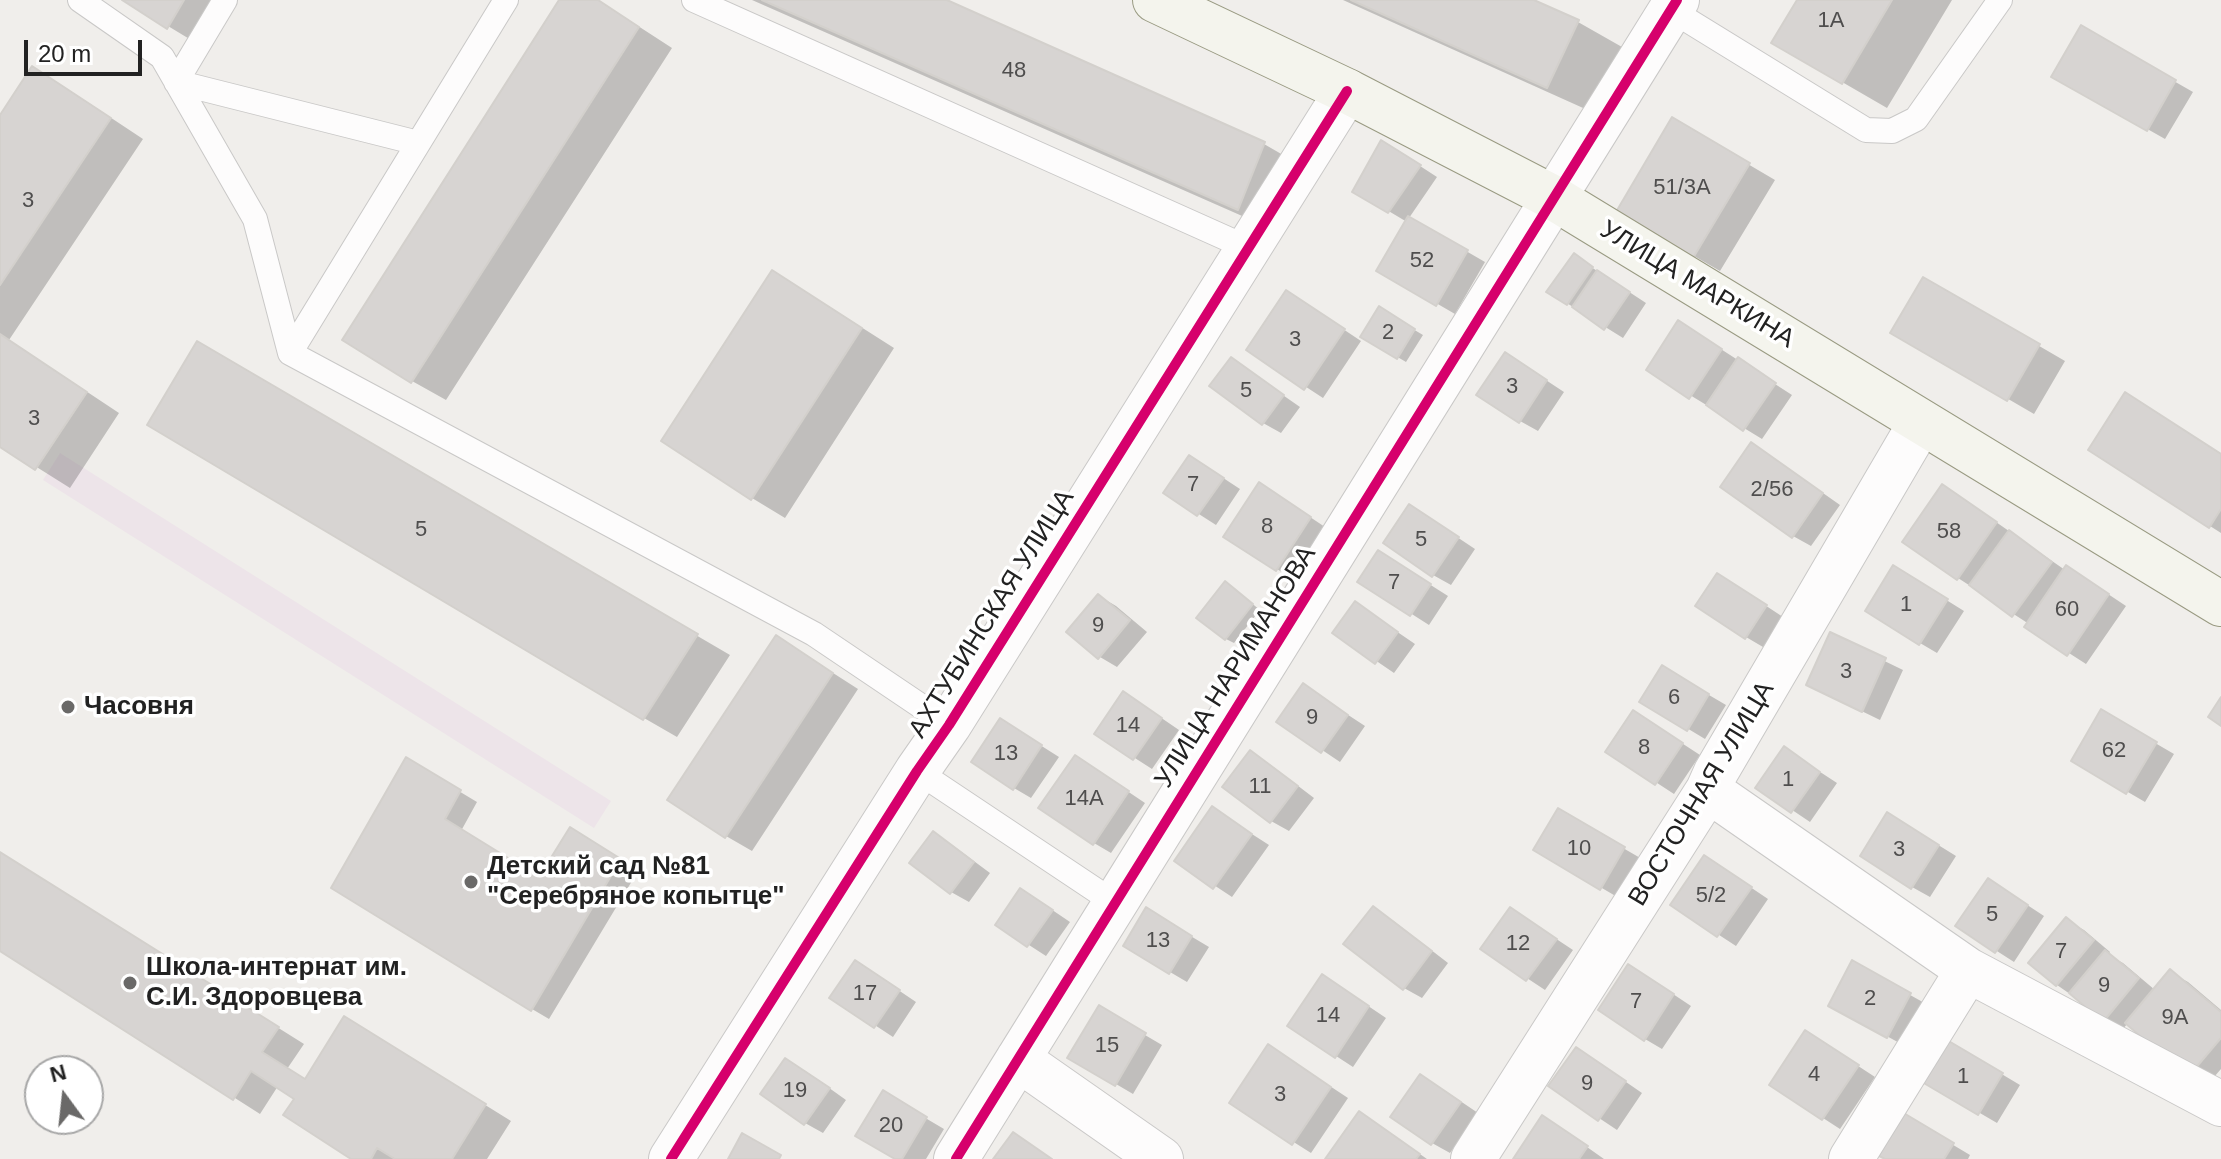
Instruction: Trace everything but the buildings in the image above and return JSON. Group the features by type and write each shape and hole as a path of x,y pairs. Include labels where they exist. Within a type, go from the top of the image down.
{"street":[{"name":"УЛИЦА МАРКИНА","path":"1172,4 1554,198 2221,604"},
{"name":"УЛИЦА НАРИМАНОВА","path":"956,1159 1674,5"},
{"name":"АХТУБИНСКАЯ УЛИЦА","path":"671,1159 949,725 1347,91"},
{"name":"ВОСТОЧНАЯ УЛИЦА","path":"1473,1159 1708,790 1921,422"},
{"path":"1708,790 1968,970 2221,1104"},
{"path":"1851,1159 1968,970"},
{"path":"1018,1059 1161,1159"}],"lane":[{"path":"80,0 162,57 255,219 290,353 814,634 949,725"},
{"path":"176,82 225,0"},
{"path":"290,353 506,0"},
{"path":"694,0 1248,248"},
{"path":"1674,5 1866,130 1892,131 1916,119 2000,0"},
{"path":"176,82 418,143"},
{"path":"917,771 1115,903"}],"shaded area":[{"path":"60,453 611,801 594,828 43,480"}],"cycle path":[{"path":"956,1159 1677,0"},
{"path":"671,1159 949,725 1347,91"}],"place":[{"name":"Часовня","path":"68,707"},
{"name":"Детский сад №81 \"Серебряное копытце\"","path":"471,882"},
{"name":"Школа-интернат им. С.И. Здоровцева","path":"130,983"}]}
